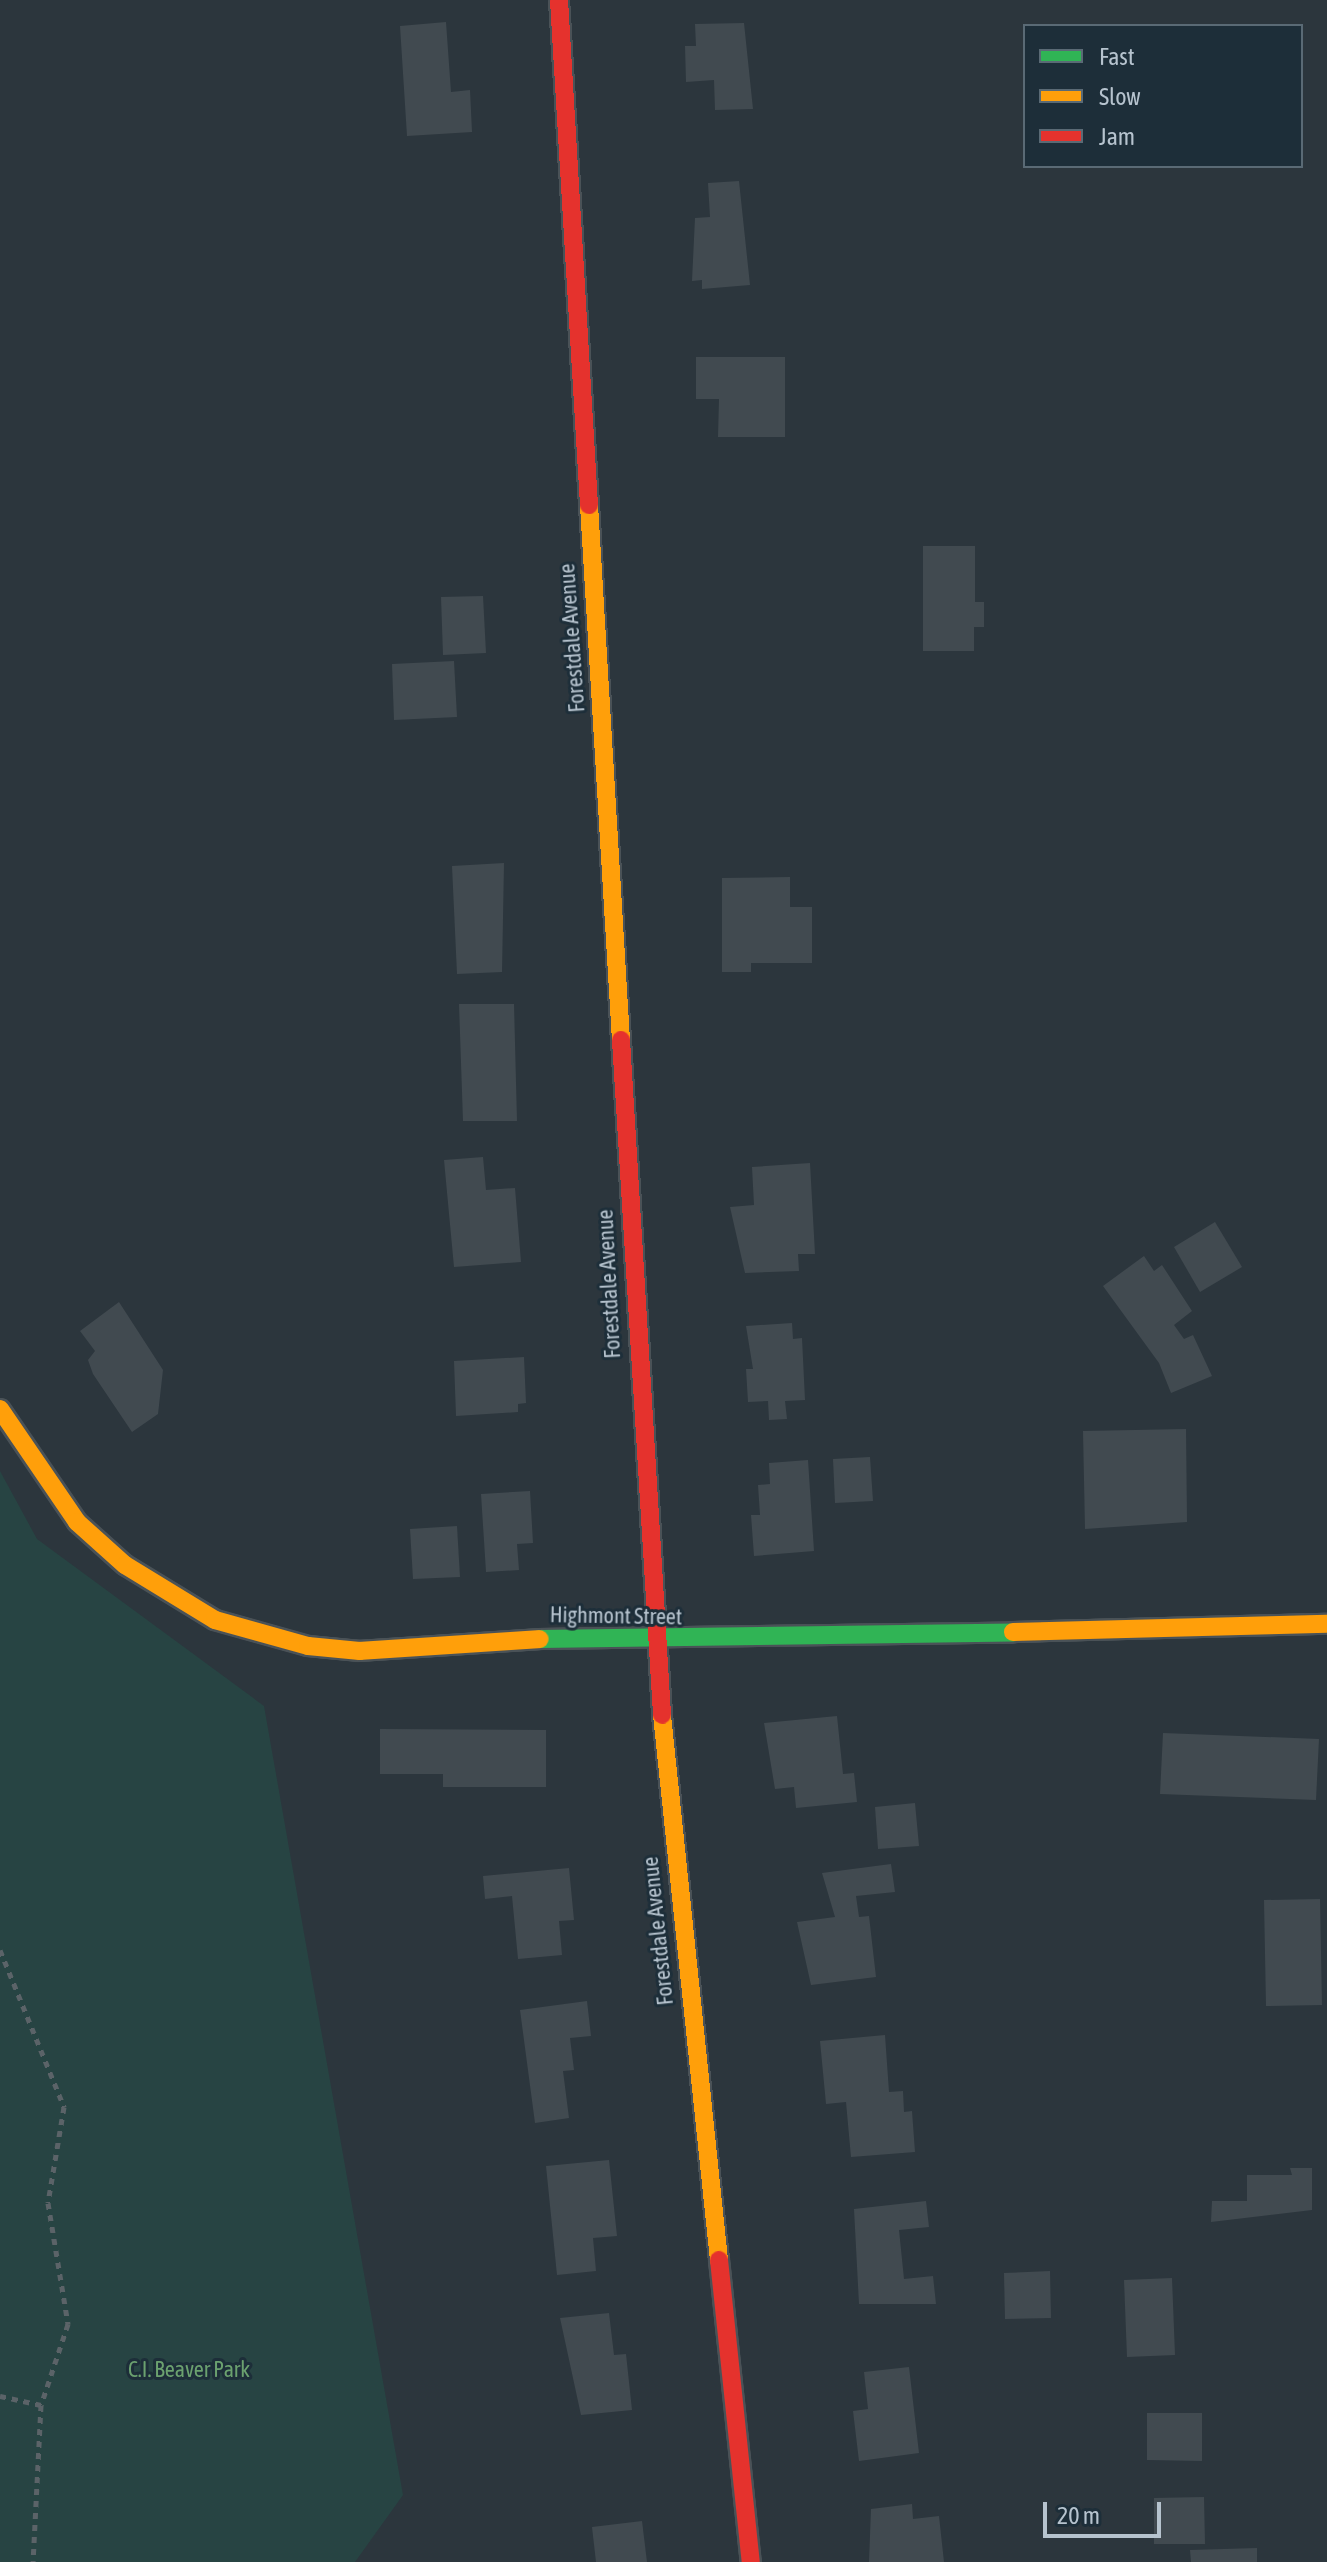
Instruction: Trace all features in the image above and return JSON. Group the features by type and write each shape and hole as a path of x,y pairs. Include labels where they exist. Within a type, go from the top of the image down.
{"street":[{"name":"Forestdale Avenue","path":"559,0 656,1642 751,2562"},
{"name":"Highmont Street","path":"0,1409 77,1522 125,1565 215,1620 264,1637 360,1651 593,1635 656,1642 1327,1624"}],"path":[{"path":"0,1950 64,2107 48,2203 68,2324 41,2405 33,2562"},
{"path":"0,2396 41,2405"}],"green space":[{"name":"C.I. Beaver Park","path":"0,1471 37,1539 264,1706 403,2495 355,2562 0,2562"}],"building":[{"path":"446,22 451,92 470,90 472,132 407,136 400,26"},
{"path":"744,23 753,109 715,110 714,80 686,82 685,46 696,46 695,24"},
{"path":"739,181 750,285 702,289 702,280 692,281 695,218 710,217 708,183"},
{"path":"696,357 785,357 785,437 718,437 719,399 696,399"},
{"path":"923,546 975,546 975,602 984,602 984,627 974,627 974,651 923,651"},
{"path":"483,596 486,653 443,655 441,597"},
{"path":"454,661 457,717 394,720 392,664"},
{"path":"504,863 502,972 457,974 452,866"},
{"path":"790,877 790,907 812,907 812,963 751,963 751,972 722,972 722,878"},
{"path":"459,1004 514,1004 517,1121 463,1121"},
{"path":"483,1157 486,1190 515,1188 521,1262 454,1267 444,1160"},
{"path":"810,1163 815,1254 798,1254 799,1271 745,1273 730,1207 754,1205 752,1167"},
{"path":"1215,1222 1242,1267 1200,1292 1174,1247"},
{"path":"1144,1256 1154,1271 1162,1265 1192,1311 1174,1325 1184,1339 1193,1335 1212,1376 1171,1393 1159,1363 1103,1286"},
{"path":"119,1302 163,1370 158,1414 132,1432 93,1374 88,1360 95,1351 80,1331"},
{"path":"792,1323 793,1339 802,1338 805,1400 785,1401 787,1419 769,1420 768,1401 748,1402 746,1369 753,1369 746,1326"},
{"path":"524,1357 526,1403 518,1404 518,1412 456,1416 454,1361"},
{"path":"1186,1429 1187,1522 1085,1529 1083,1431"},
{"path":"870,1457 873,1501 835,1503 833,1459"},
{"path":"808,1460 814,1551 754,1556 751,1515 760,1515 758,1485 770,1484 769,1463"},
{"path":"530,1491 533,1543 517,1544 519,1570 486,1572 481,1494"},
{"path":"457,1526 460,1577 413,1579 410,1529"},
{"path":"837,1716 843,1774 854,1773 857,1802 796,1808 794,1787 775,1789 764,1723"},
{"path":"380,1729 546,1730 546,1787 443,1787 443,1774 380,1774"},
{"path":"1163,1733 1319,1739 1316,1800 1160,1794"},
{"path":"915,1803 919,1846 878,1849 875,1807"},
{"path":"891,1864 895,1892 856,1896 859,1917 869,1916 876,1977 811,1985 797,1922 835,1917 822,1873"},
{"path":"569,1868 574,1920 559,1921 562,1955 518,1959 512,1896 485,1899 483,1876"},
{"path":"1320,1899 1322,2005 1266,2006 1264,1900"},
{"path":"587,2001 591,2036 570,2038 574,2070 563,2071 569,2118 535,2123 520,2010"},
{"path":"885,2035 889,2092 903,2091 904,2112 912,2111 915,2152 851,2157 846,2102 826,2104 820,2041"},
{"path":"609,2160 617,2236 593,2238 596,2271 557,2275 546,2166"},
{"path":"1290,2168 1312,2168 1312,2210 1211,2222 1212,2201 1247,2201 1247,2175 1292,2175"},
{"path":"926,2201 929,2227 899,2230 904,2279 933,2276 936,2304 859,2304 854,2209"},
{"path":"1050,2271 1051,2318 1005,2319 1004,2273"},
{"path":"1172,2278 1175,2355 1127,2357 1124,2280"},
{"path":"609,2313 614,2355 626,2354 632,2410 581,2415 560,2318"},
{"path":"909,2367 919,2453 859,2461 853,2411 868,2409 864,2372"},
{"path":"1147,2413 1202,2413 1202,2461 1147,2460"},
{"path":"1204,2497 1205,2544 1154,2544 1154,2498"},
{"path":"912,2504 913,2519 939,2516 944,2562 869,2562 871,2509"},
{"path":"642,2521 647,2562 596,2562 592,2527"},
{"path":"1257,2548 1257,2562 1191,2562 1190,2550"}],"traffic: fast":[{"path":"540,1639 1013,1632"}],"traffic: slow":[{"path":"589,505 621,1040"},
{"path":"0,1409 77,1522 125,1565 215,1620 308,1646 360,1651 540,1639"},
{"path":"1013,1632 1327,1624"},
{"path":"662,1715 719,2260"}],"traffic: jam":[{"path":"559,0 589,505"},
{"path":"621,1040 662,1715"},
{"path":"719,2260 751,2562"}]}
